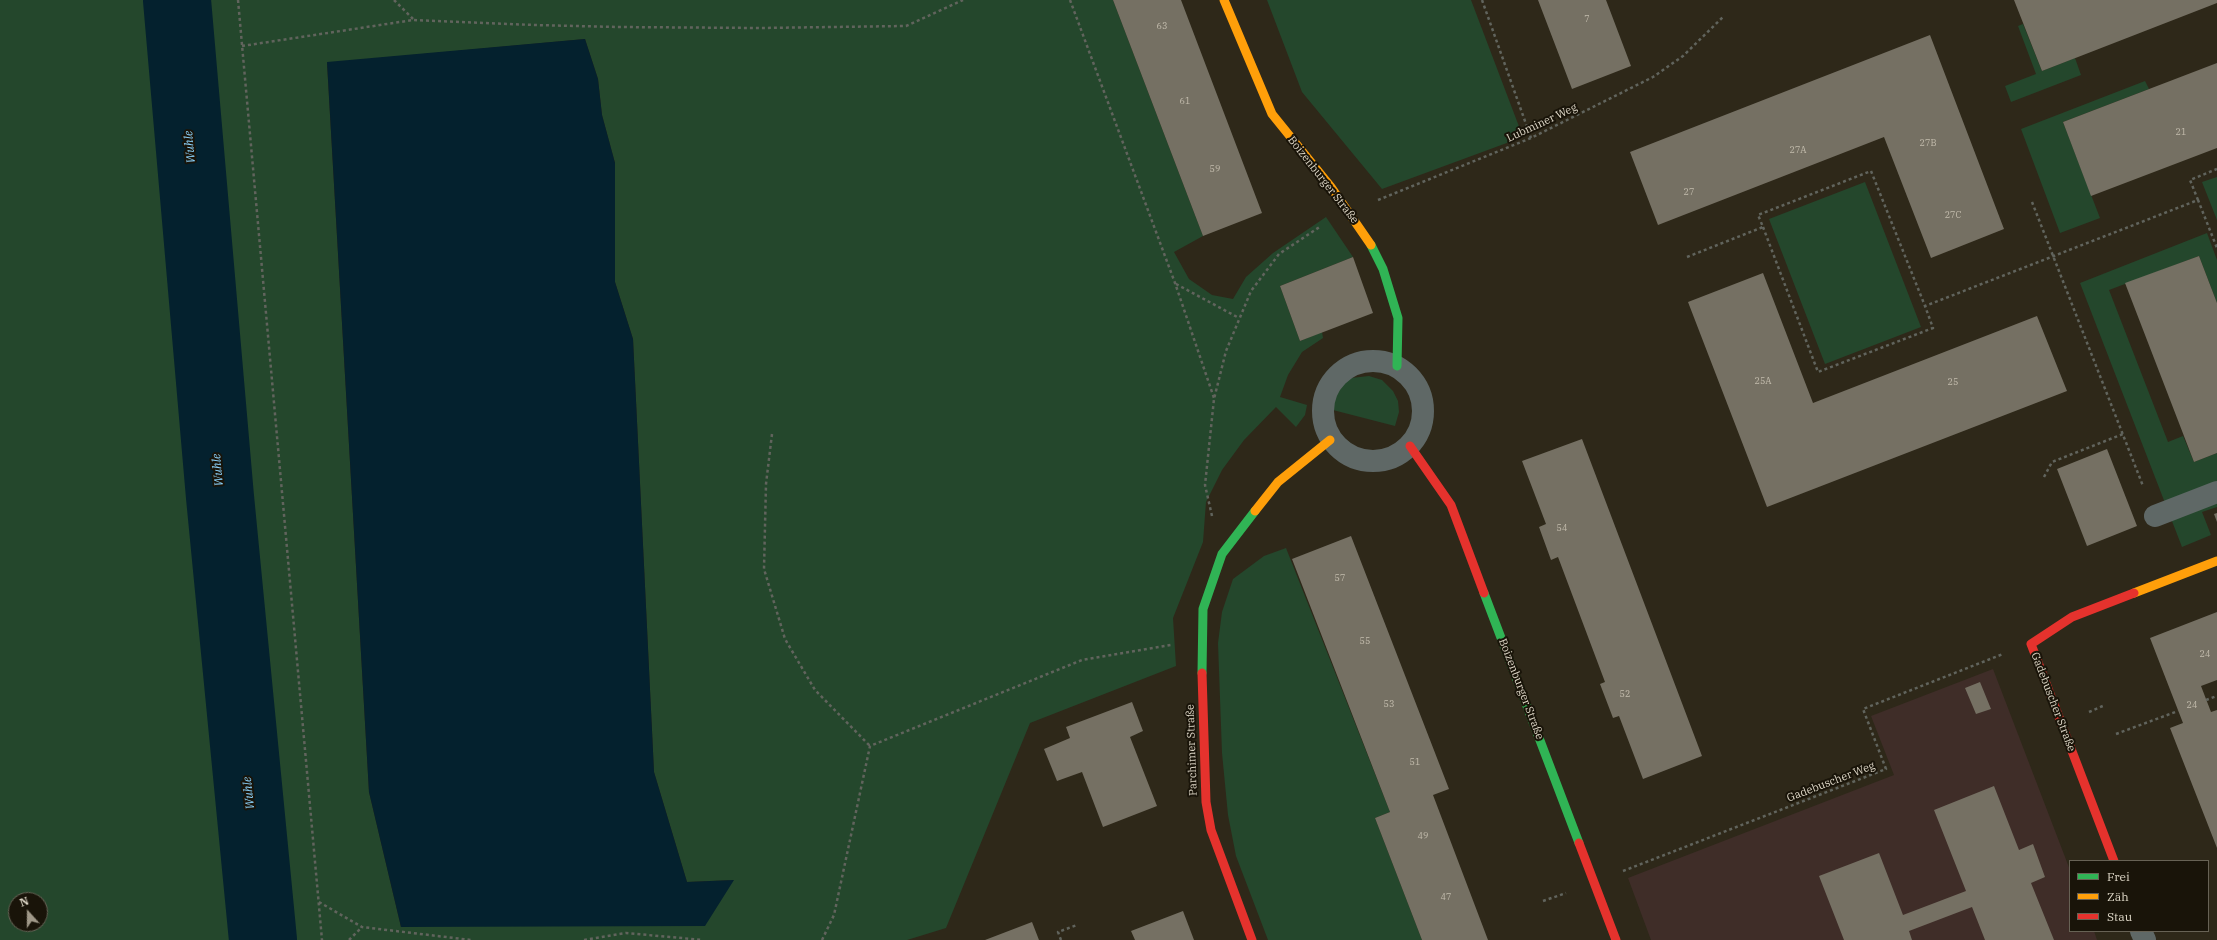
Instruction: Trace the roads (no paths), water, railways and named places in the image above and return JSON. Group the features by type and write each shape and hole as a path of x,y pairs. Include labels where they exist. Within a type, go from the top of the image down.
{"street":[{"name":"Boizenburger Straße","path":"1224,0 1272,114 1331,187 1367,238 1382,269 1398,318 1397,366"},
{"path":"1371,359 1397,366 1404,370 1418,386 1424,407 1421,427 1410,446 1384,461 1354,459 1330,440 1321,415 1327,388 1345,367 1371,359"},
{"name":"Parchimer Straße","path":"1252,940 1211,830 1206,802 1201,640 1203,609 1222,554 1278,482 1330,440"},
{"name":"Boizenburger Straße","path":"1410,446 1451,504 1616,940"},
{"path":"2155,516 2217,492"},
{"name":"Gadebuscher Straße","path":"2114,860 2031,644 2072,617 2217,561"}],"water":[{"path":"585,39 598,79 602,115 615,163 615,282 633,339 654,772 687,882 734,880 705,926 401,927 369,792 327,62"}],"waterway":[{"name":"Wuhle","path":"177,0 220,497 263,940"}]}
